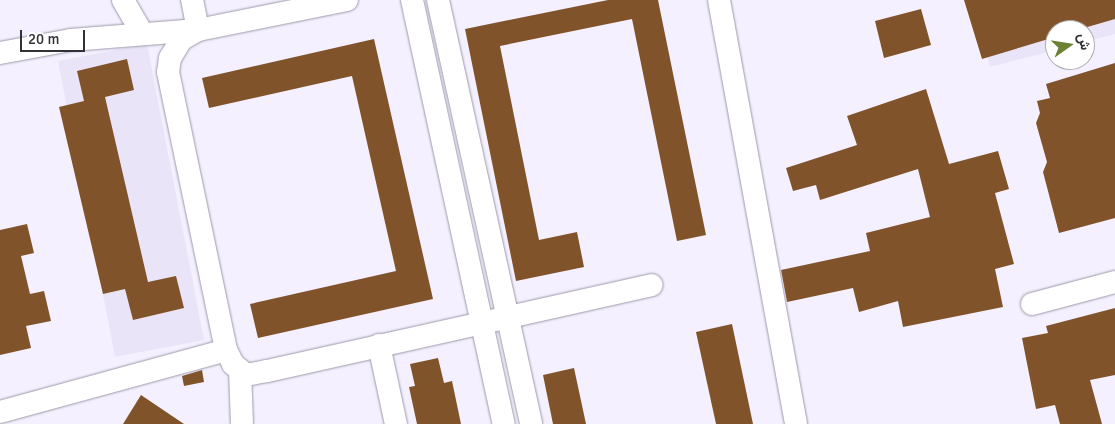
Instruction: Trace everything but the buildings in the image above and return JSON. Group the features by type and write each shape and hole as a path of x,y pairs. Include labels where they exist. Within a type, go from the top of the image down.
{"street":[{"path":"123,0 142,33"},
{"path":"192,0 198,30"},
{"path":"0,53 72,40 198,30 347,0"},
{"path":"412,0 504,424"},
{"path":"438,0 531,424"},
{"path":"719,0 796,424"},
{"path":"198,30 181,40 170,58 168,72 226,350 240,370 246,375 652,285"},
{"path":"1032,304 1115,282"},
{"path":"380,345 396,424"},
{"path":"0,412 226,350"},
{"path":"240,370 242,424"}],"shaded area":[{"path":"971,0 1115,0 1115,34 1095,39 1095,20 1045,20 1045,53 990,67"},
{"path":"147,44 204,340 115,357 58,61"}]}
